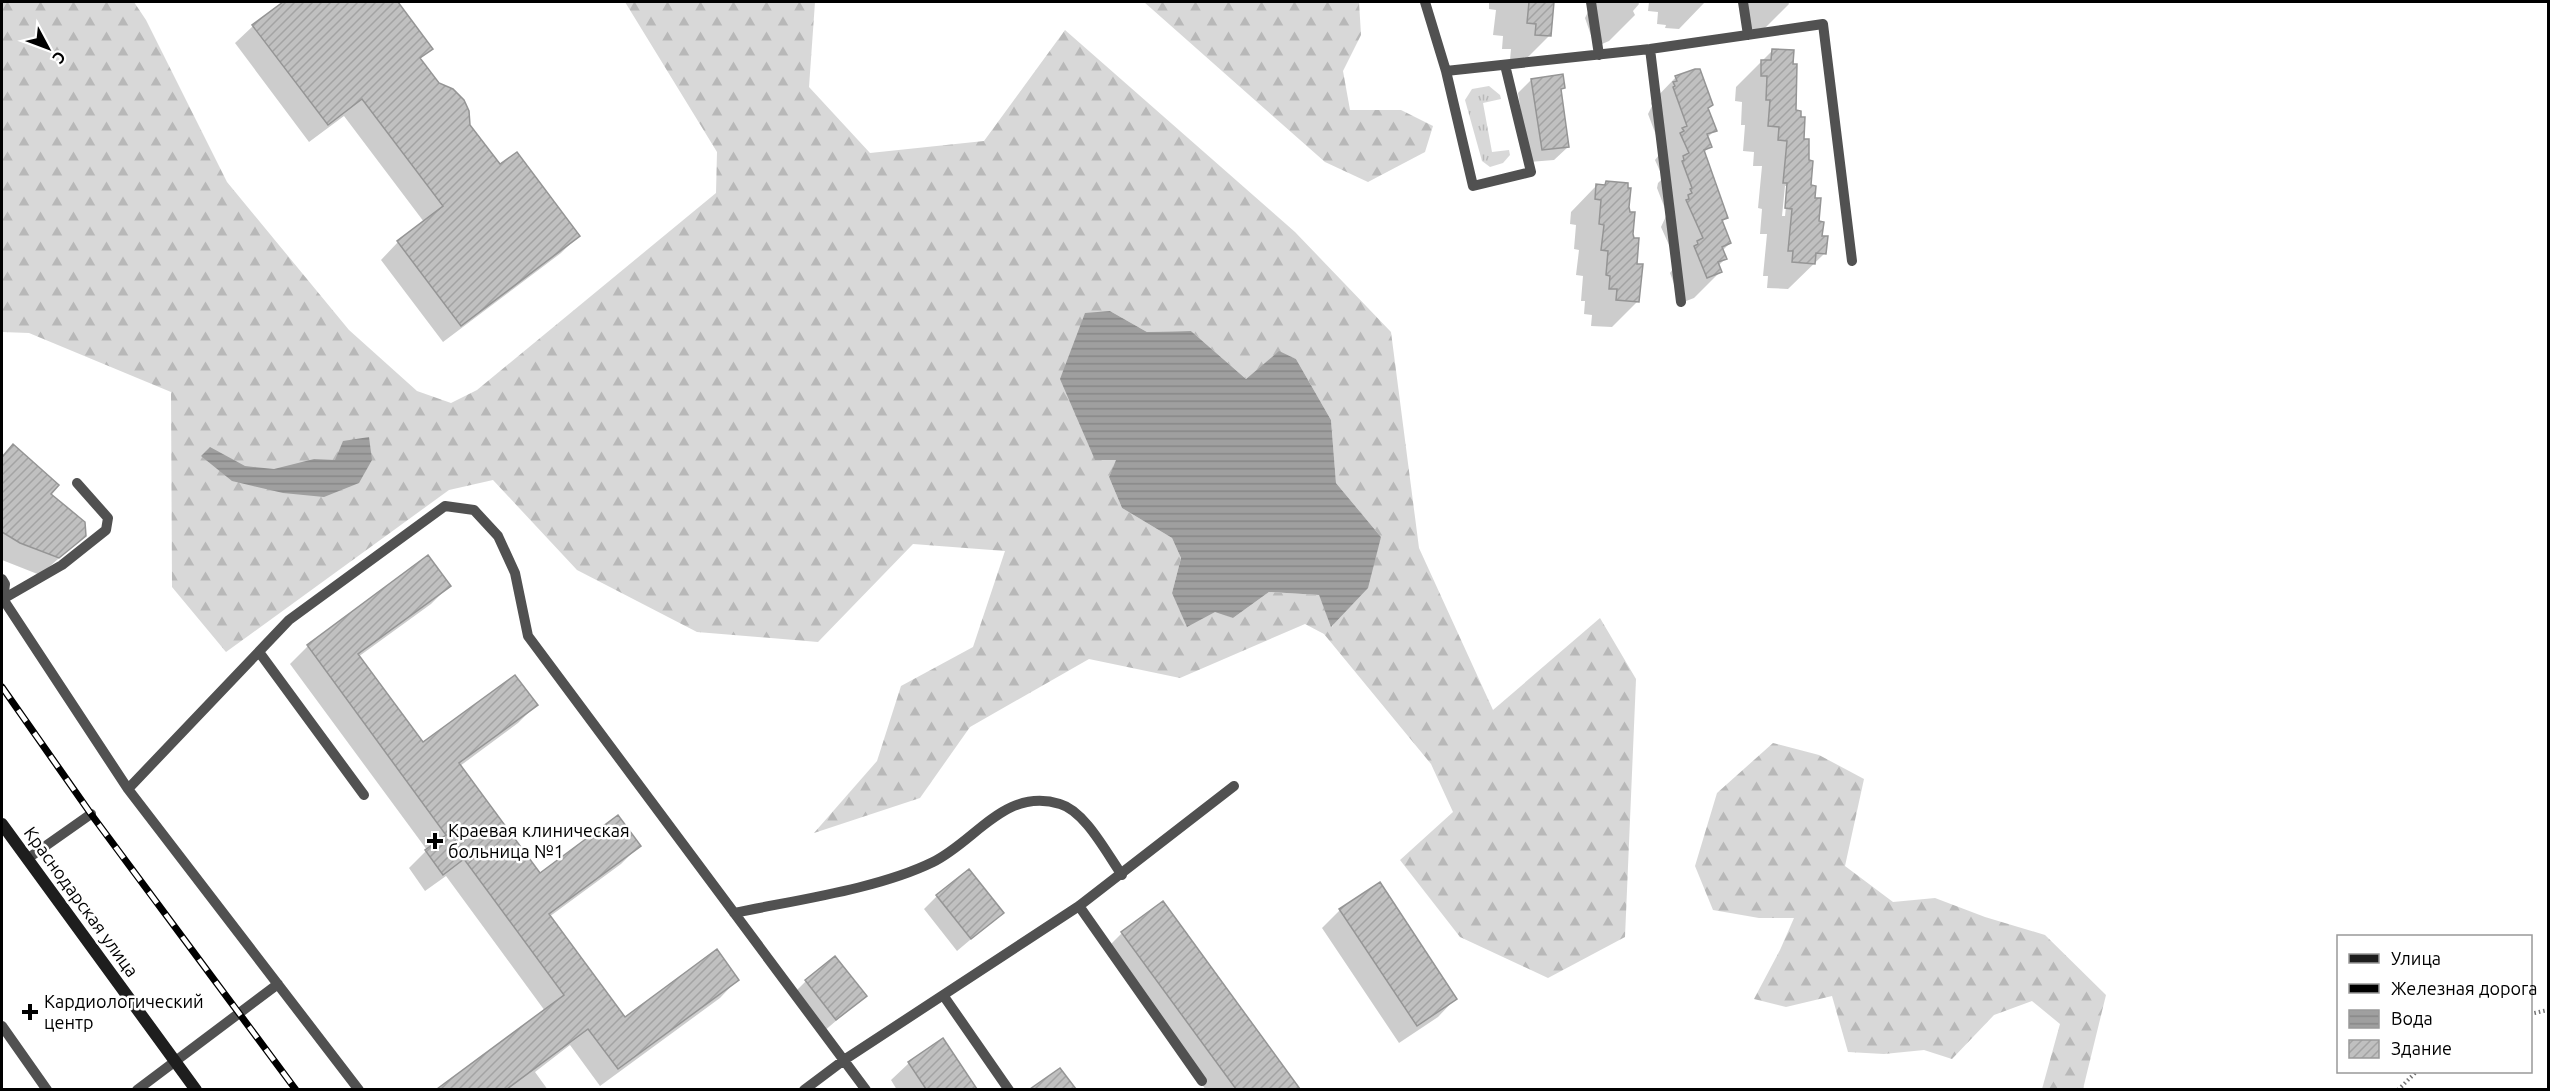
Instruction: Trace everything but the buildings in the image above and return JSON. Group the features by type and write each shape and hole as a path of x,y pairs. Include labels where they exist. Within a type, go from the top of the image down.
{"main road":[{"name":"Краснодарская улица","path":"2,824 196,1089"}],"lane":[{"path":"1425,2 1446,71 1473,186 1531,172 1505,64"},
{"path":"1591,2 1599,55"},
{"path":"1743,2 1748,35"},
{"path":"1446,71 1650,49 1822,24 1852,261"},
{"path":"1650,49 1681,302"},
{"path":"3,599 63,564 106,530 108,518 77,483"},
{"path":"128,789 289,620 445,506 474,510 498,536 514,573 528,636 866,1089"},
{"path":"2,579 5,584 3,599 128,789 359,1089"},
{"path":"259,652 364,795"},
{"path":"804,1089 844,1060 1079,906 1122,875 1234,786"},
{"path":"734,913 888,880 934,861 1011,806 1034,801 1061,804 1080,816 1122,875"},
{"path":"27,859 91,814"},
{"path":"1079,906 1202,1081"},
{"path":"137,1089 278,984"},
{"path":"943,995 1009,1089"},
{"path":"2,1026 47,1089"}],"path":[{"path":"2532,1014 2548,1010"},
{"path":"2398,1089 2414,1073"}],"green space":[{"path":"2,2 134,2 146,20 227,182 349,330 417,391 451,403 477,390 716,193 717,152 625,2 815,2 809,87 870,153 984,141 1065,30 1295,232 1391,332 1419,548 1493,710 1600,618 1636,679 1625,937 1548,978 1460,937 1400,860 1453,812 1431,764 1324,634 1305,624 1180,678 1089,659 970,727 920,798 814,833 877,761 901,686 973,647 1005,551 913,544 818,642 697,632 577,570 493,480 449,490 226,652 172,587 171,392 29,333 2,332","holes":["1110,311 1147,332 1191,331 1246,379 1279,352 1296,359 1331,420 1336,483 1381,537 1332,627 1319,595 1269,592 1233,618 1172,593 1181,558 1172,538 1122,508 1109,477 1117,460"]},
{"path":"1144,2 1359,2 1361,35 1343,71 1350,110 1401,110 1433,126 1425,152 1368,182 1325,162"},
{"path":"1489,86 1500,95 1501,99 1483,103 1492,152 1509,150 1510,155 1503,163 1490,167 1482,161 1465,100 1472,89"},
{"path":"1773,743 1819,755 1864,779 1845,866 1893,902 1935,898 1985,917 2045,935 2106,995 2083,1089 2042,1089 2060,1024 2032,1001 1994,1015 1952,1059 1924,1050 1884,1054 1848,1052 1832,996 1786,1007 1754,999 1794,918 1759,918 1713,910 1695,866 1717,793"}],"water":[{"path":"1110,311 1147,332 1191,331 1246,379 1279,351 1296,359 1331,420 1336,483 1381,537 1368,588 1331,627 1319,595 1269,592 1233,618 1215,612 1187,627 1172,593 1181,558 1172,538 1122,508 1109,477 1116,460 1095,460 1060,379 1085,313"},
{"path":"369,437 372,460 359,483 324,497 283,493 232,481 201,456 210,447 245,466 274,469 314,459 335,460 343,441"}],"railway":[{"path":"2,687 91,814 296,1090"}],"place":[{"name":"Краевая клиническая больница №1","path":"435,841"},
{"name":"Кардиологический центр","path":"30,1012"}]}
